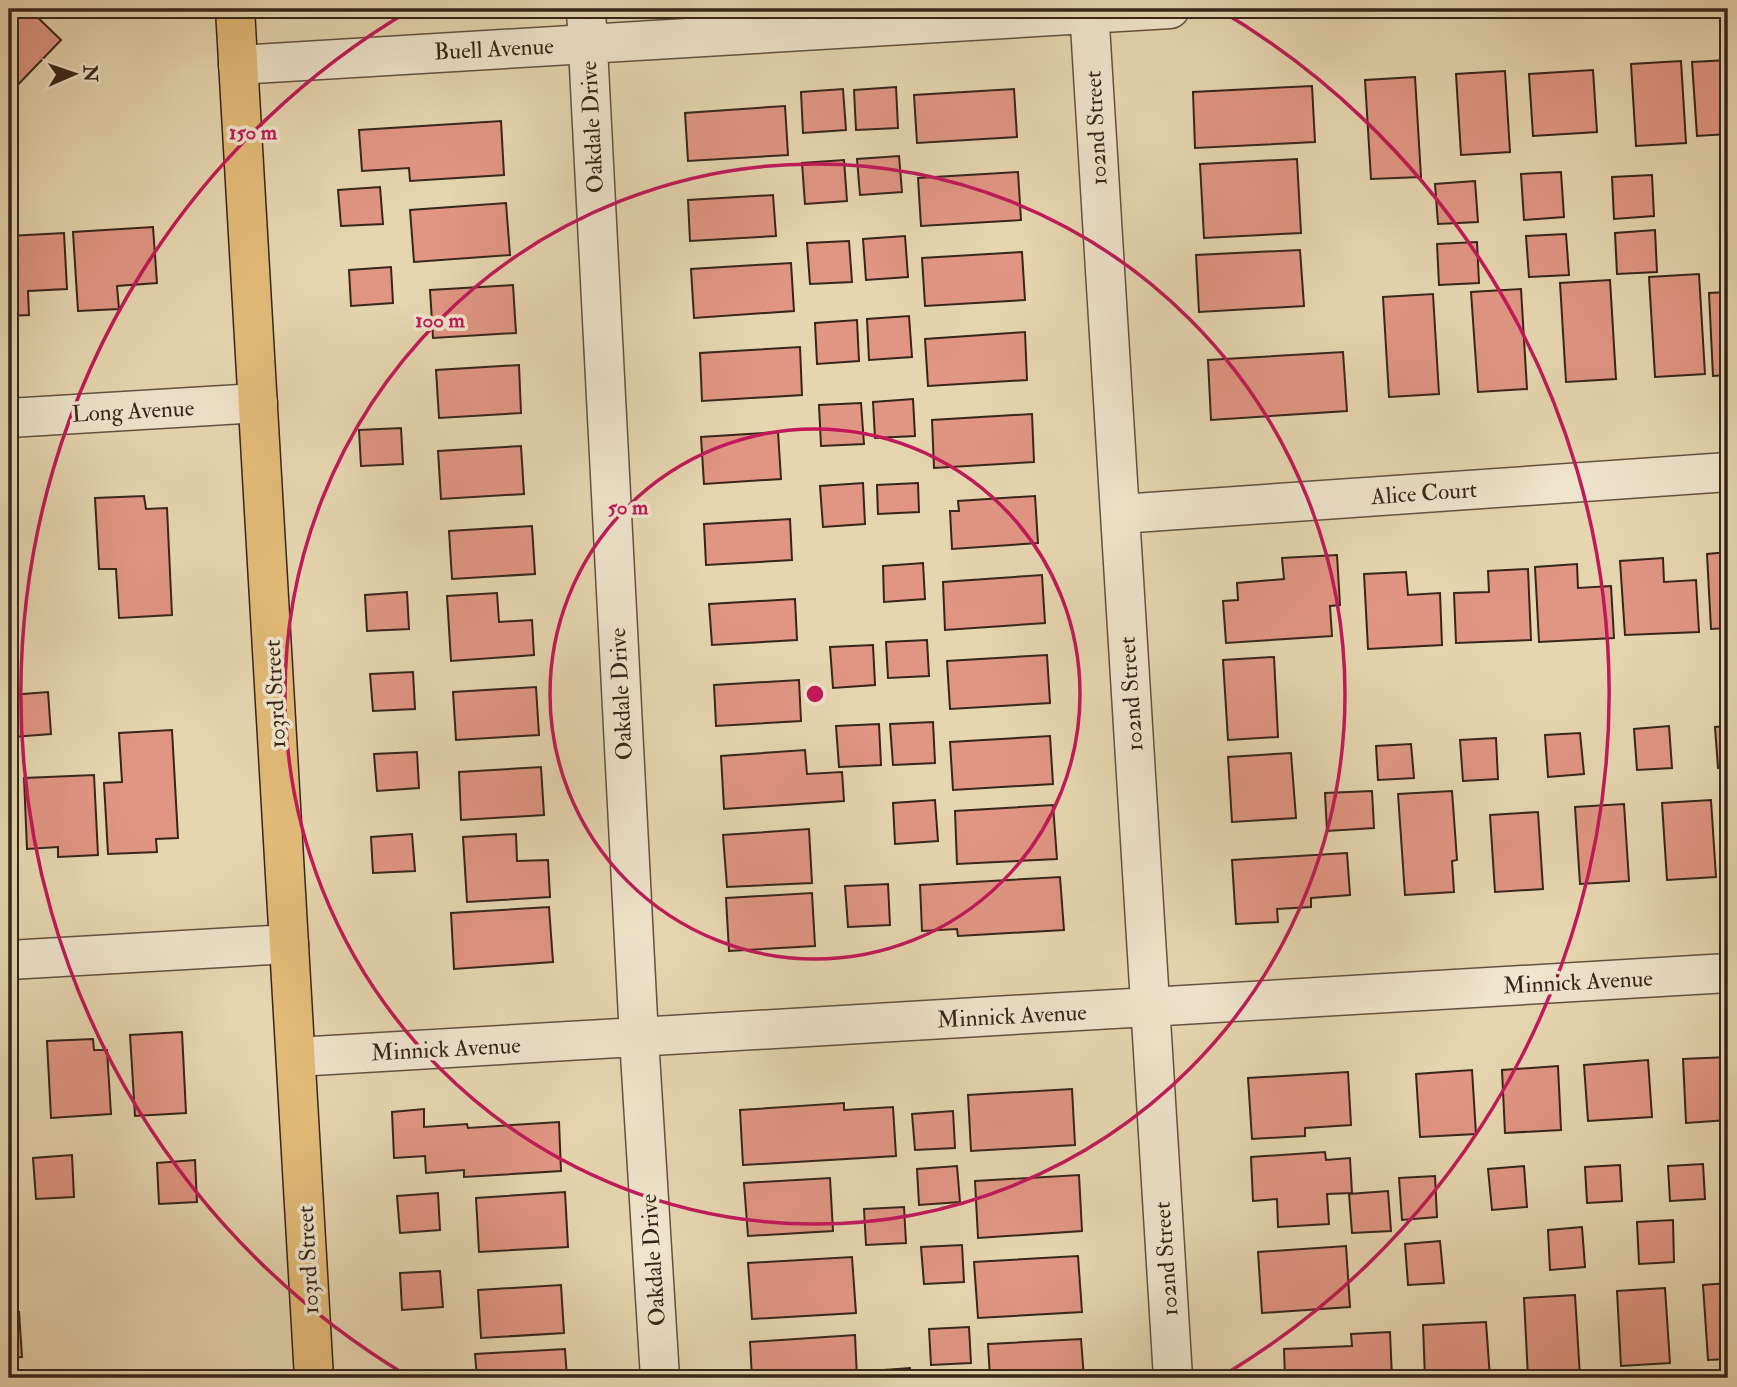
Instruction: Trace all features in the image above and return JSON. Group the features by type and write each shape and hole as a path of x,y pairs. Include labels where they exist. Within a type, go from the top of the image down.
{"main road":[{"name":"103rd Street","path":"235,9 314,1378"}],"street":[{"name":"Buell Avenue","path":"238,65 587,26 1170,9"},
{"name":"102nd Street","path":"1089,11 1173,1378"},
{"name":"Oakdale Drive","path":"587,26 639,1038 660,1378"},
{"name":"Long Avenue","path":"9,418 258,403"},
{"name":"Alice Court","path":"1120,514 1728,472"},
{"path":"9,960 289,944"},
{"name":"Minnick Avenue","path":"296,1057 1728,973"}],"building":[{"path":"9,9 29,9 61,40 9,94"},
{"path":"1728,60 1728,134 1697,136 1692,62"},
{"path":"1681,61 1686,143 1636,146 1631,64"},
{"path":"1593,70 1597,132 1533,136 1529,74"},
{"path":"1505,71 1510,152 1461,155 1456,74"},
{"path":"1415,77 1421,177 1371,179 1365,80"},
{"path":"1312,86 1315,142 1195,148 1193,92"},
{"path":"896,87 898,128 856,130 854,90"},
{"path":"843,89 846,130 803,133 801,92"},
{"path":"1014,89 1017,137 917,143 914,95"},
{"path":"785,106 788,155 688,161 685,113"},
{"path":"501,121 504,175 410,181 409,168 362,171 359,130"},
{"path":"899,156 902,192 860,195 857,159"},
{"path":"1297,159 1301,233 1204,238 1200,164"},
{"path":"844,160 847,201 805,204 802,163"},
{"path":"1018,172 1021,220 921,226 918,178"},
{"path":"1561,172 1564,217 1524,220 1521,174"},
{"path":"1652,175 1654,216 1614,219 1612,177"},
{"path":"1475,181 1478,222 1438,224 1435,184"},
{"path":"380,187 383,224 341,226 338,190"},
{"path":"773,195 776,236 690,241 688,200"},
{"path":"506,203 510,255 414,262 410,210"},
{"path":"153,227 157,283 117,286 119,309 78,311 73,232"},
{"path":"1655,230 1657,272 1617,274 1615,233"},
{"path":"64,233 67,289 28,291 29,315 9,316 9,236"},
{"path":"1566,234 1569,275 1529,277 1526,236"},
{"path":"905,236 908,277 866,280 863,239"},
{"path":"849,241 852,282 810,284 807,243"},
{"path":"1477,242 1479,283 1439,285 1437,244"},
{"path":"1300,250 1304,306 1199,312 1196,255"},
{"path":"1022,252 1025,300 925,306 922,258"},
{"path":"791,263 794,311 694,318 691,269"},
{"path":"391,267 393,303 351,306 349,270"},
{"path":"1699,274 1705,374 1655,377 1649,277"},
{"path":"1610,280 1616,379 1566,382 1560,283"},
{"path":"513,285 516,333 433,338 430,290"},
{"path":"1521,289 1527,389 1478,392 1471,292"},
{"path":"1728,292 1728,375 1713,376 1709,293"},
{"path":"1433,294 1439,394 1389,397 1383,297"},
{"path":"909,316 912,357 869,360 867,319"},
{"path":"857,320 859,361 817,364 815,323"},
{"path":"1025,332 1027,380 928,386 925,339"},
{"path":"800,347 802,395 702,401 700,353"},
{"path":"1343,352 1347,411 1211,420 1208,360"},
{"path":"519,365 521,413 439,418 436,370"},
{"path":"913,399 915,436 875,438 873,402"},
{"path":"861,403 864,444 821,446 819,405"},
{"path":"1032,414 1034,462 934,468 932,420"},
{"path":"401,428 403,464 361,466 359,430"},
{"path":"778,432 781,479 704,484 701,437"},
{"path":"521,446 524,494 441,499 438,451"},
{"path":"863,483 865,524 823,527 820,486"},
{"path":"918,483 919,512 878,514 877,485"},
{"path":"144,496 146,509 167,508 172,615 119,618 116,569 99,569 95,498"},
{"path":"1035,496 1038,543 952,549 950,511 959,511 958,501"},
{"path":"790,519 792,560 706,565 704,524"},
{"path":"532,526 535,574 452,579 449,531"},
{"path":"1728,552 1728,628 1711,629 1707,554"},
{"path":"1337,555 1340,605 1330,606 1332,636 1226,643 1223,601 1238,600 1237,583 1284,579 1282,558"},
{"path":"1663,558 1664,582 1696,580 1699,632 1625,635 1620,561"},
{"path":"923,563 925,599 884,602 883,566"},
{"path":"1577,564 1578,588 1611,586 1614,638 1539,642 1535,567"},
{"path":"1528,569 1531,640 1456,643 1454,593 1489,592 1488,571"},
{"path":"1406,572 1408,595 1440,593 1442,645 1368,649 1364,574"},
{"path":"1042,575 1045,623 945,630 943,582"},
{"path":"407,592 409,629 367,631 365,595"},
{"path":"497,593 499,622 532,620 534,655 451,661 447,596"},
{"path":"795,599 797,640 712,645 709,604"},
{"path":"927,640 929,676 888,678 886,642"},
{"path":"873,645 875,685 833,688 830,647"},
{"path":"1047,655 1050,703 950,709 947,661"},
{"path":"1274,657 1278,737 1228,740 1223,660"},
{"path":"413,672 415,709 373,711 370,674"},
{"path":"799,680 801,721 716,726 714,685"},
{"path":"536,687 539,735 456,740 453,692"},
{"path":"48,692 51,734 13,737 10,695"},
{"path":"933,722 935,763 893,765 890,724"},
{"path":"879,724 881,765 839,767 836,726"},
{"path":"1669,726 1672,768 1637,770 1634,729"},
{"path":"1728,726 1728,767 1718,768 1715,727"},
{"path":"172,730 178,838 156,839 157,852 108,854 104,783 122,782 119,733"},
{"path":"1580,733 1584,774 1548,777 1545,735"},
{"path":"1050,736 1053,784 953,790 950,742"},
{"path":"1496,738 1498,779 1463,781 1460,740"},
{"path":"1411,744 1414,778 1378,780 1376,746"},
{"path":"805,750 807,774 842,772 844,801 724,809 721,756"},
{"path":"417,752 419,788 377,791 374,754"},
{"path":"1291,753 1296,818 1232,822 1228,757"},
{"path":"541,767 544,815 461,820 459,772"},
{"path":"94,775 98,855 58,857 58,847 27,849 24,778"},
{"path":"1372,791 1374,828 1327,831 1325,793"},
{"path":"1452,791 1457,860 1452,861 1454,892 1405,895 1398,794"},
{"path":"935,800 938,841 895,844 893,803"},
{"path":"1711,800 1716,877 1667,880 1662,803"},
{"path":"1624,804 1629,881 1580,884 1575,807"},
{"path":"1053,805 1057,859 957,864 955,811"},
{"path":"1538,812 1543,889 1495,892 1490,815"},
{"path":"809,829 812,883 727,887 723,835"},
{"path":"412,834 415,871 373,873 371,837"},
{"path":"516,834 517,861 548,860 550,897 467,902 463,837"},
{"path":"1347,853 1350,895 1311,898 1311,907 1277,909 1278,922 1236,924 1232,860"},
{"path":"1060,877 1064,930 958,936 957,929 922,931 920,885"},
{"path":"888,884 890,925 848,927 845,886"},
{"path":"812,893 815,946 729,951 726,898"},
{"path":"549,907 553,962 454,969 451,913"},
{"path":"182,1032 186,1113 135,1116 130,1035"},
{"path":"93,1039 94,1050 107,1050 111,1114 51,1118 47,1041"},
{"path":"1728,1057 1728,1120 1686,1123 1683,1059"},
{"path":"1648,1060 1652,1117 1588,1121 1584,1065"},
{"path":"1558,1066 1561,1130 1505,1133 1502,1070"},
{"path":"1472,1070 1476,1134 1420,1137 1416,1074"},
{"path":"1348,1072 1351,1125 1305,1128 1305,1136 1252,1139 1248,1078"},
{"path":"1072,1089 1075,1145 971,1151 968,1095"},
{"path":"844,1103 844,1110 893,1107 896,1156 743,1165 740,1110"},
{"path":"424,1109 424,1127 467,1124 468,1128 559,1122 561,1171 464,1177 464,1170 426,1173 425,1156 394,1158 392,1112"},
{"path":"953,1111 955,1148 915,1150 912,1114"},
{"path":"1325,1152 1326,1160 1350,1158 1352,1193 1327,1194 1329,1224 1278,1227 1277,1199 1253,1201 1251,1157"},
{"path":"72,1155 74,1197 36,1199 33,1158"},
{"path":"195,1160 197,1202 159,1204 157,1163"},
{"path":"1703,1164 1705,1199 1670,1201 1668,1166"},
{"path":"1620,1165 1622,1201 1587,1203 1585,1167"},
{"path":"957,1166 960,1202 919,1205 917,1169"},
{"path":"1524,1166 1527,1207 1492,1210 1488,1169"},
{"path":"1079,1175 1082,1231 978,1238 975,1181"},
{"path":"1435,1176 1437,1217 1402,1220 1399,1178"},
{"path":"830,1178 833,1231 748,1236 744,1183"},
{"path":"1388,1191 1391,1231 1352,1233 1349,1194"},
{"path":"565,1192 568,1247 479,1252 476,1198"},
{"path":"438,1193 440,1230 400,1233 397,1196"},
{"path":"904,1207 906,1243 866,1245 864,1209"},
{"path":"1673,1220 1674,1262 1639,1264 1637,1222"},
{"path":"1582,1227 1585,1267 1550,1270 1548,1230"},
{"path":"1440,1241 1444,1283 1408,1285 1405,1244"},
{"path":"962,1245 964,1282 924,1284 921,1247"},
{"path":"1346,1246 1350,1307 1262,1313 1258,1252"},
{"path":"1078,1256 1082,1312 978,1318 974,1262"},
{"path":"852,1257 856,1313 752,1319 748,1263"},
{"path":"440,1271 443,1307 402,1310 400,1273"},
{"path":"1728,1283 1728,1359 1708,1360 1703,1285"},
{"path":"561,1285 564,1333 481,1338 478,1290"},
{"path":"1665,1288 1670,1363 1621,1366 1617,1291"},
{"path":"1575,1295 1580,1377 1528,1378 1524,1298"},
{"path":"9,1312 19,1312 22,1357 9,1358"},
{"path":"1486,1322 1490,1378 1425,1378 1423,1325"},
{"path":"969,1327 971,1363 931,1365 929,1329"},
{"path":"1390,1332 1392,1378 1285,1378 1284,1349 1352,1346 1351,1334"},
{"path":"855,1335 857,1378 752,1378 750,1342"},
{"path":"1081,1339 1084,1378 990,1378 988,1344"},
{"path":"565,1349 567,1378 477,1378 475,1354"},
{"path":"910,1368 911,1378 870,1378 870,1371"}]}
